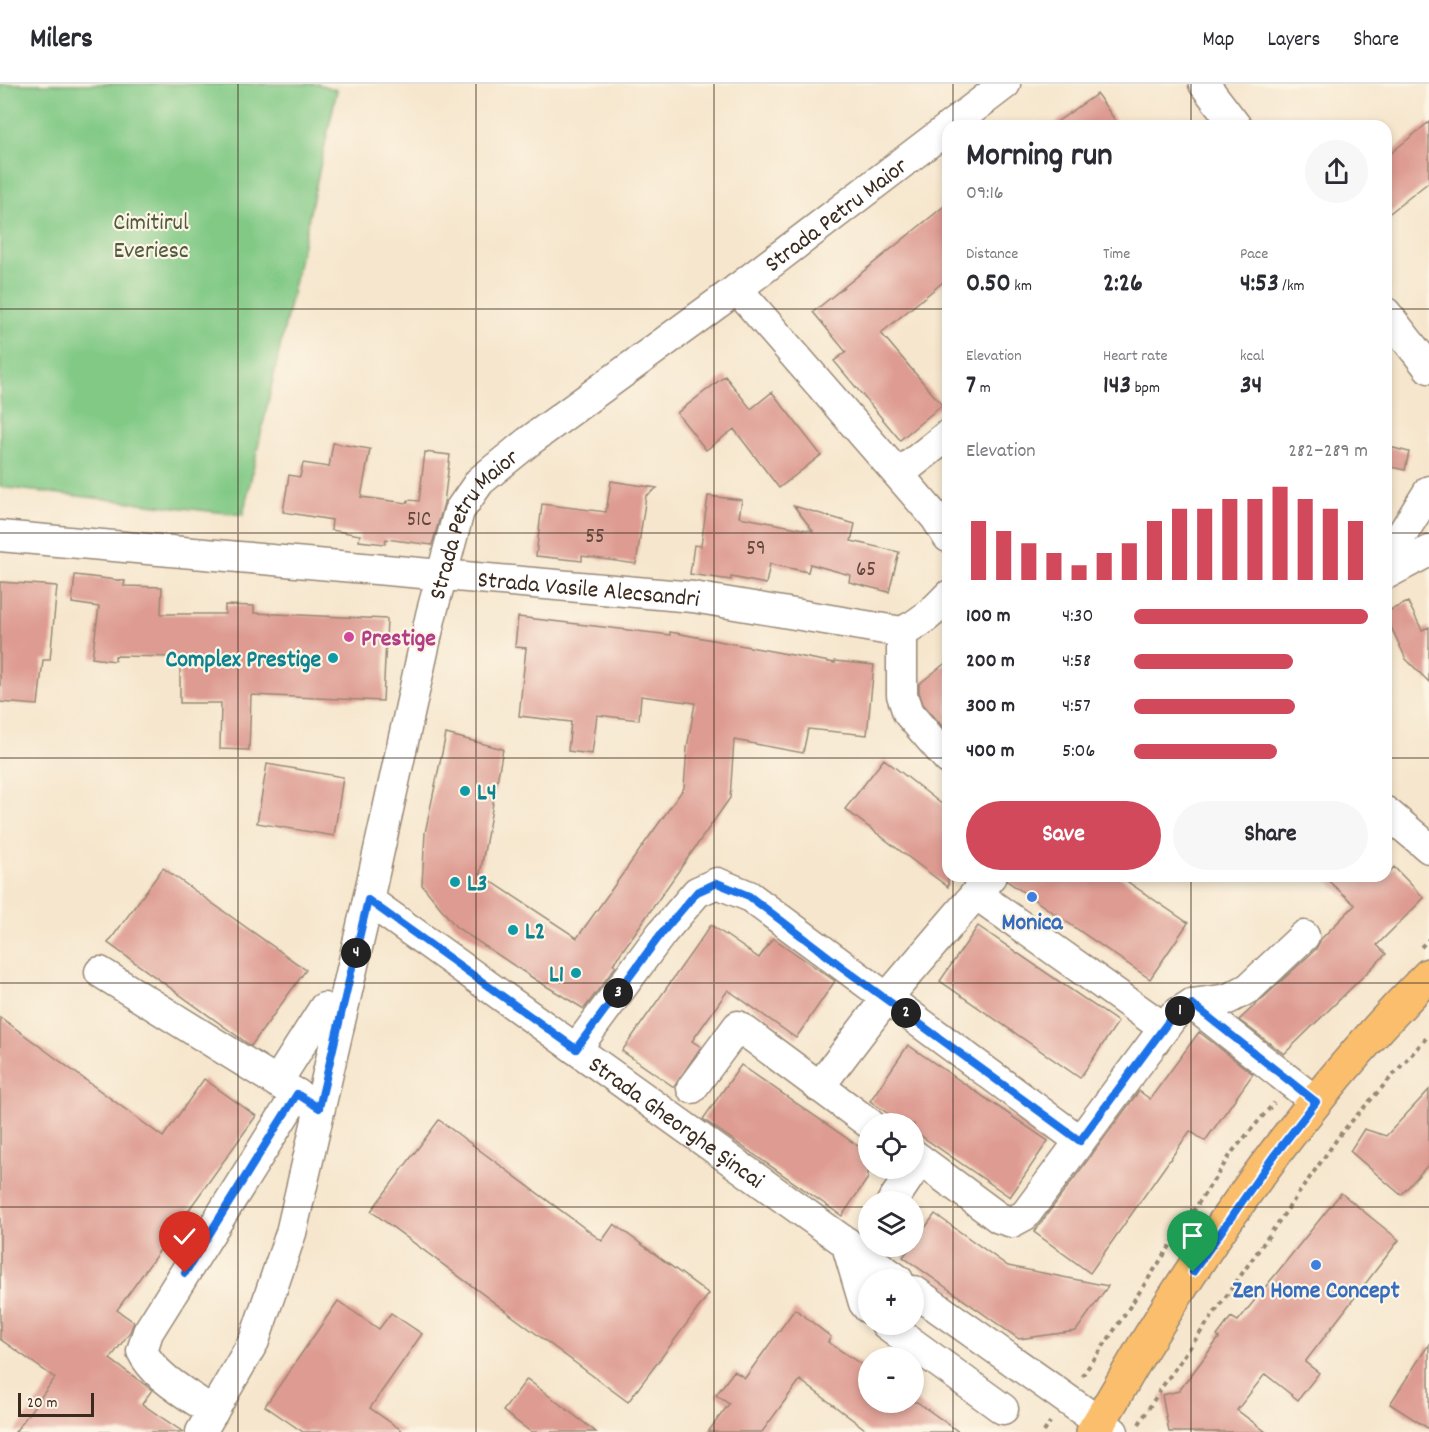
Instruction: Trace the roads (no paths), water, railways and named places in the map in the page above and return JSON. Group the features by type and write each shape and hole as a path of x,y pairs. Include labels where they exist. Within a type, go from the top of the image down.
{"main road":[{"path":"1102,1429 1144,1345 1222,1228 1316,1102 1381,1025 1429,975"}],"street":[{"name":"Strada Petru Maior","path":"958,120 1005,84"},
{"path":"1204,84 1231,120"},
{"name":"Strada Petru Maior","path":"207,1422 254,1341 291,1233 298,1095 368,900 441,574 459,511 480,481 528,442 737,289 942,132"},
{"path":"737,289 899,474 942,528"},
{"path":"1392,322 1429,368"},
{"path":"899,474 942,440"},
{"path":"1392,550 1429,491"},
{"name":"Strada Vasile Alecsandri","path":"0,536 693,597 902,632"},
{"path":"1392,571 1429,551"},
{"path":"942,602 916,626 902,632 902,695 908,713 942,752"},
{"path":"1392,817 1429,848"},
{"path":"576,1049 661,934 697,892 717,883 749,896 1080,1141"},
{"path":"819,1087 886,999 983,885 1164,1028"},
{"name":"Strada Gheorghe Șincai","path":"368,900 884,1269"},
{"path":"924,1163 999,1218 1011,1222 1025,1215 1174,1014 1192,1004 1228,999 1249,988 1304,936"},
{"path":"100,972 298,1095"},
{"path":"1192,1004 1316,1102"},
{"path":"207,1422 146,1359 142,1351 148,1332 298,1095 324,1008"},
{"path":"530,1016 541,1048 856,1248 859,1269"},
{"path":"692,1088 738,1026 858,1115"},
{"path":"924,1298 1102,1429"},
{"path":"901,1335 1003,1409"}],"place":[{"name":"Prestige","path":"349,637"},
{"name":"Complex Prestige","path":"333,658"},
{"name":"L4","path":"465,791"},
{"name":"L3","path":"455,882"},
{"name":"Monica","path":"1032,897"},
{"name":"L2","path":"513,930"},
{"name":"L1","path":"576,973"},
{"name":"Zen Home Concept","path":"1316,1265"}],"park label":[{"name":"Cimitirul Everiesc","path":"151,235"}]}
